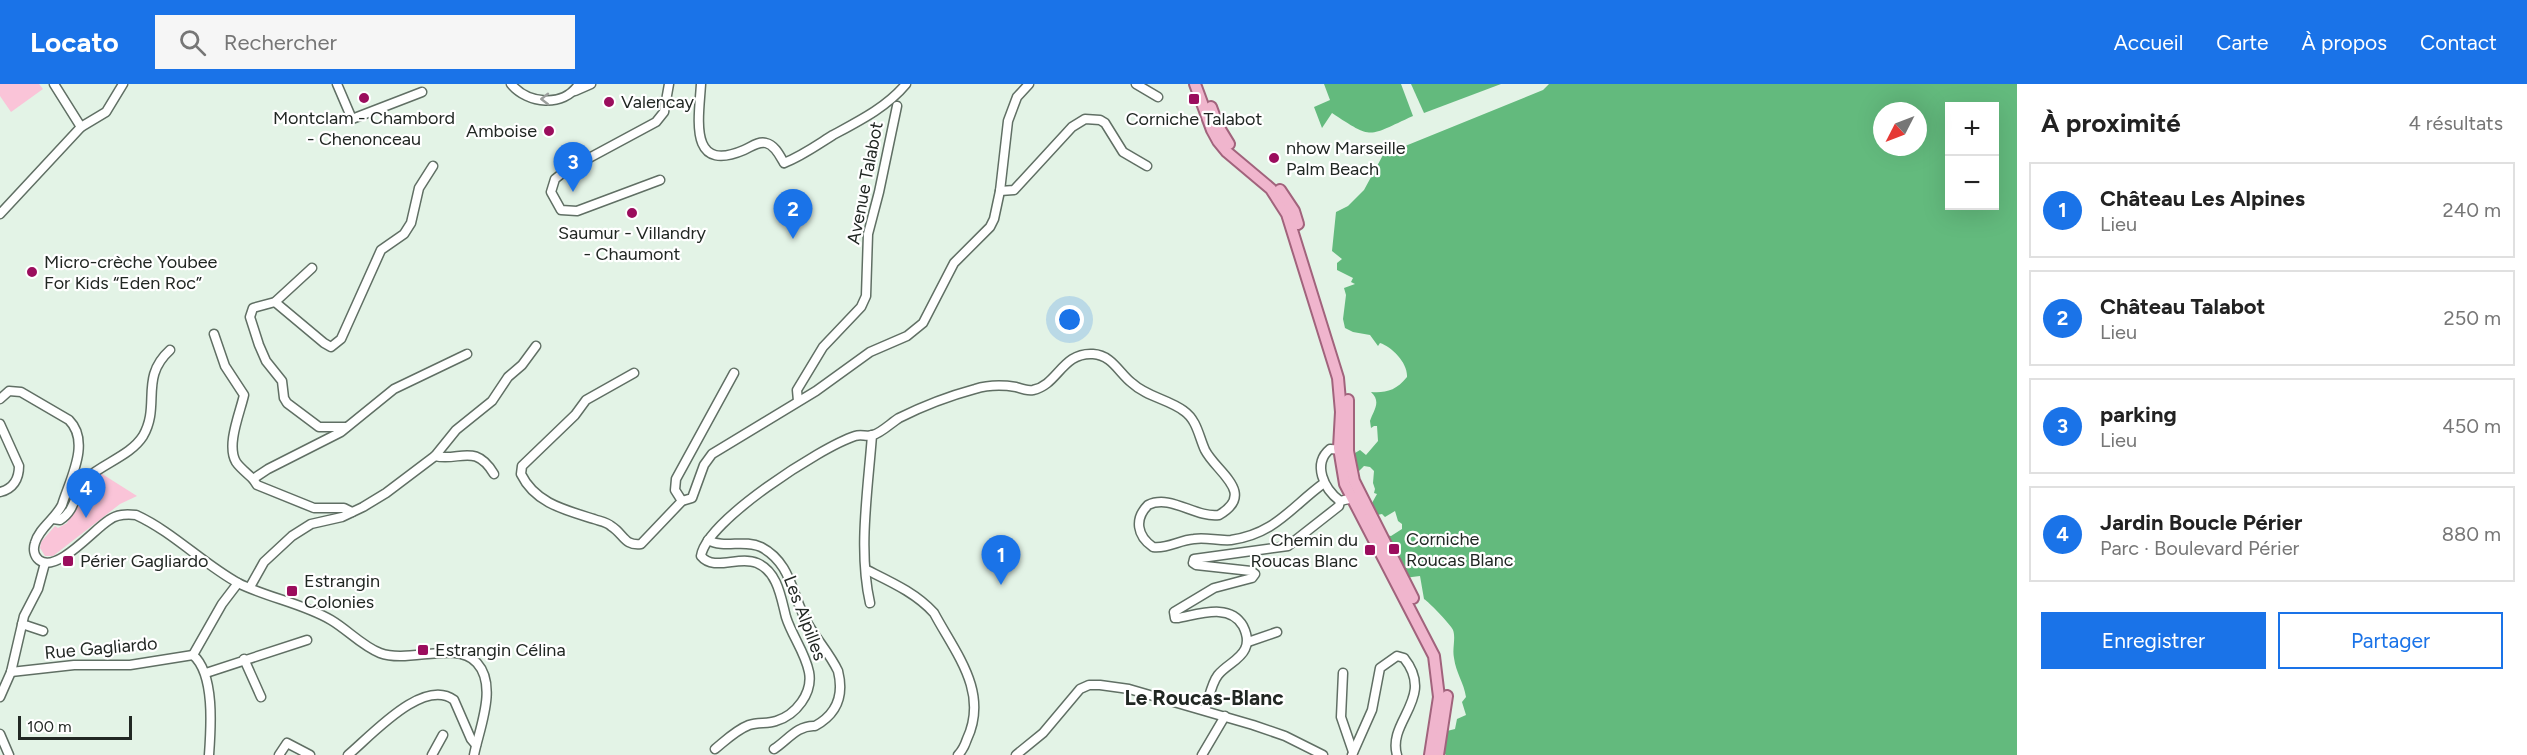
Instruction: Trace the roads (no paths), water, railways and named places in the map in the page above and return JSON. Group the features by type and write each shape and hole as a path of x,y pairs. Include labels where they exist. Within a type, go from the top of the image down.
{"main road":[{"path":"1195,84 1218,141 1227,152 1271,189 1287,214 1338,378 1345,448 1356,498 1434,656 1438,669 1439,696 1430,755"},
{"path":"1203,84 1224,136 1232,148 1275,184 1294,211 1345,376 1348,396 1345,484 1356,498 1441,653 1445,668 1447,698 1438,755"}],"street":[{"path":"54,84 81,127"},
{"path":"0,214 81,127 106,112 123,84"},
{"path":"337,84 352,119 422,92"},
{"path":"511,84 525,96 540,101 551,100 591,84"},
{"path":"572,92 579,84"},
{"path":"660,180 577,211 561,210 551,192 555,179 565,171 656,122 664,112 669,84"},
{"path":"700,84 698,134 703,146 712,154 728,157 766,142 776,149 784,163 801,156 855,123 895,96 905,85"},
{"path":"634,373 586,400 575,415 522,466 520,474 525,484 550,505 611,525 627,542 634,545 641,544 682,501 688,501 695,495 704,465 712,454 816,391 870,352 907,336 923,323 954,263 990,227 994,219 1000,191 1008,121 1017,97 1029,84"},
{"path":"1137,84 1158,97"},
{"name":"Avenue Talabot","path":"798,401 797,390 823,347 861,307 866,297 868,234 897,106"},
{"path":"1000,191 1014,190 1072,127 1085,118 1105,123 1123,152 1147,166"},
{"path":"275,302 324,343 331,346 336,344 341,339 381,250 404,234 411,223 419,188 433,166"},
{"path":"312,268 275,302 253,308 250,317 266,362 282,381 284,398 287,403 319,427 346,427"},
{"path":"214,334 225,366 244,395 233,435 236,461 257,485 314,508 344,508 352,512"},
{"path":"250,587 264,562 292,536 311,524 352,512 386,494 435,456 456,430 492,401 508,377 522,365 536,346"},
{"path":"53,519 60,520 71,512 85,479 136,445 143,435 149,420 154,368 170,350"},
{"path":"253,480 346,427 394,389 467,354"},
{"path":"708,540 743,503 829,448 856,436 872,435 918,409 976,388 1003,386 1034,390 1041,387 1077,356 1095,354 1108,359 1141,390 1184,411 1194,423 1210,460 1230,480 1233,488 1232,504 1219,515 1204,515 1163,502 1148,505 1139,519 1139,527 1141,536 1153,547 1170,546 1194,538 1227,540 1261,532 1276,525 1324,483"},
{"path":"682,501 675,490 676,479 734,373"},
{"path":"805,378 807,388 810,391 816,391"},
{"path":"0,399 9,391 21,392 63,416 75,426 80,446 62,505 38,535 34,545 36,556 45,563 57,561 66,555 109,520 117,516 136,515 146,519 238,583 317,612 382,654 401,657 457,653 468,656 481,667 486,683 485,706 474,755"},
{"path":"0,424 19,466 15,483 0,492"},
{"path":"870,603 866,584 867,501 872,435"},
{"path":"1340,501 1324,483 1322,475 1324,455 1328,450 1345,448"},
{"path":"435,456 448,457 463,454 475,456 494,474"},
{"path":"1340,501 1356,498"},
{"path":"1205,710 1216,677 1242,654 1248,642 1246,633 1239,620 1220,611 1178,618 1174,615 1176,610 1214,588 1252,579 1255,576 1251,571 1196,565 1193,563 1194,558 1288,546 1339,506 1340,501"},
{"name":"Les Alpilles","path":"715,749 739,730 751,724 773,722 785,718 799,705 810,686 806,660 787,619 776,581 758,563 744,560 712,564 705,561 701,556 702,548 708,540 720,544 749,543 761,547 780,561 792,583 807,623 838,671 839,698 831,713 815,726 792,733 774,749"},
{"path":"0,697 11,672 22,624 38,589 45,563"},
{"path":"867,570 908,591 927,605 934,613 968,676 976,703 971,731 958,755"},
{"path":"209,755 211,720 206,673 193,655 222,604 238,583"},
{"path":"22,624 43,631"},
{"path":"1248,642 1277,632"},
{"path":"206,673 307,640"},
{"name":"Rue Gagliardo","path":"11,672 74,665 130,665 193,655"},
{"path":"1353,754 1372,710 1380,668 1397,657 1404,658 1409,664 1416,692 1396,739 1397,755"},
{"path":"244,659 261,697"},
{"path":"1343,673 1341,717 1353,754"},
{"path":"1016,755 1043,733 1080,689 1089,685 1128,689 1205,710 1285,736 1323,755"},
{"path":"348,755 410,702 429,695 448,696 454,700 471,739 476,745"},
{"path":"1202,755 1225,716"},
{"path":"0,734 9,755"},
{"path":"432,755 443,735"},
{"path":"279,755 287,743 310,755"}],"place":[{"name":"Montclam - Chambord - Chenonceau","path":"364,98"},
{"name":"Corniche Talabot","path":"1194,99"},
{"name":"Valencay","path":"609,102"},
{"name":"Amboise","path":"549,131"},
{"name":"nhow Marseille Palm Beach","path":"1274,158"},
{"name":"parking","path":"573,192"},
{"name":"Saumur - Villandry - Chaumont","path":"632,213"},
{"name":"Château Talabot","path":"793,239"},
{"name":"Micro-crèche Youbee For Kids “Eden Roc”","path":"32,272"},
{"name":"Jardin Boucle Périer","path":"86,518"},
{"name":"Corniche Roucas Blanc","path":"1394,549"},
{"name":"Chemin du Roucas Blanc","path":"1370,550"},
{"name":"Périer Gagliardo","path":"68,561"},
{"name":"Château Les Alpines","path":"1001,585"},
{"name":"Estrangin Colonies","path":"292,591"},
{"name":"Estrangin Célina","path":"423,650"}],"district":[{"name":"Le Roucas-Blanc","path":"1204,697"}]}
